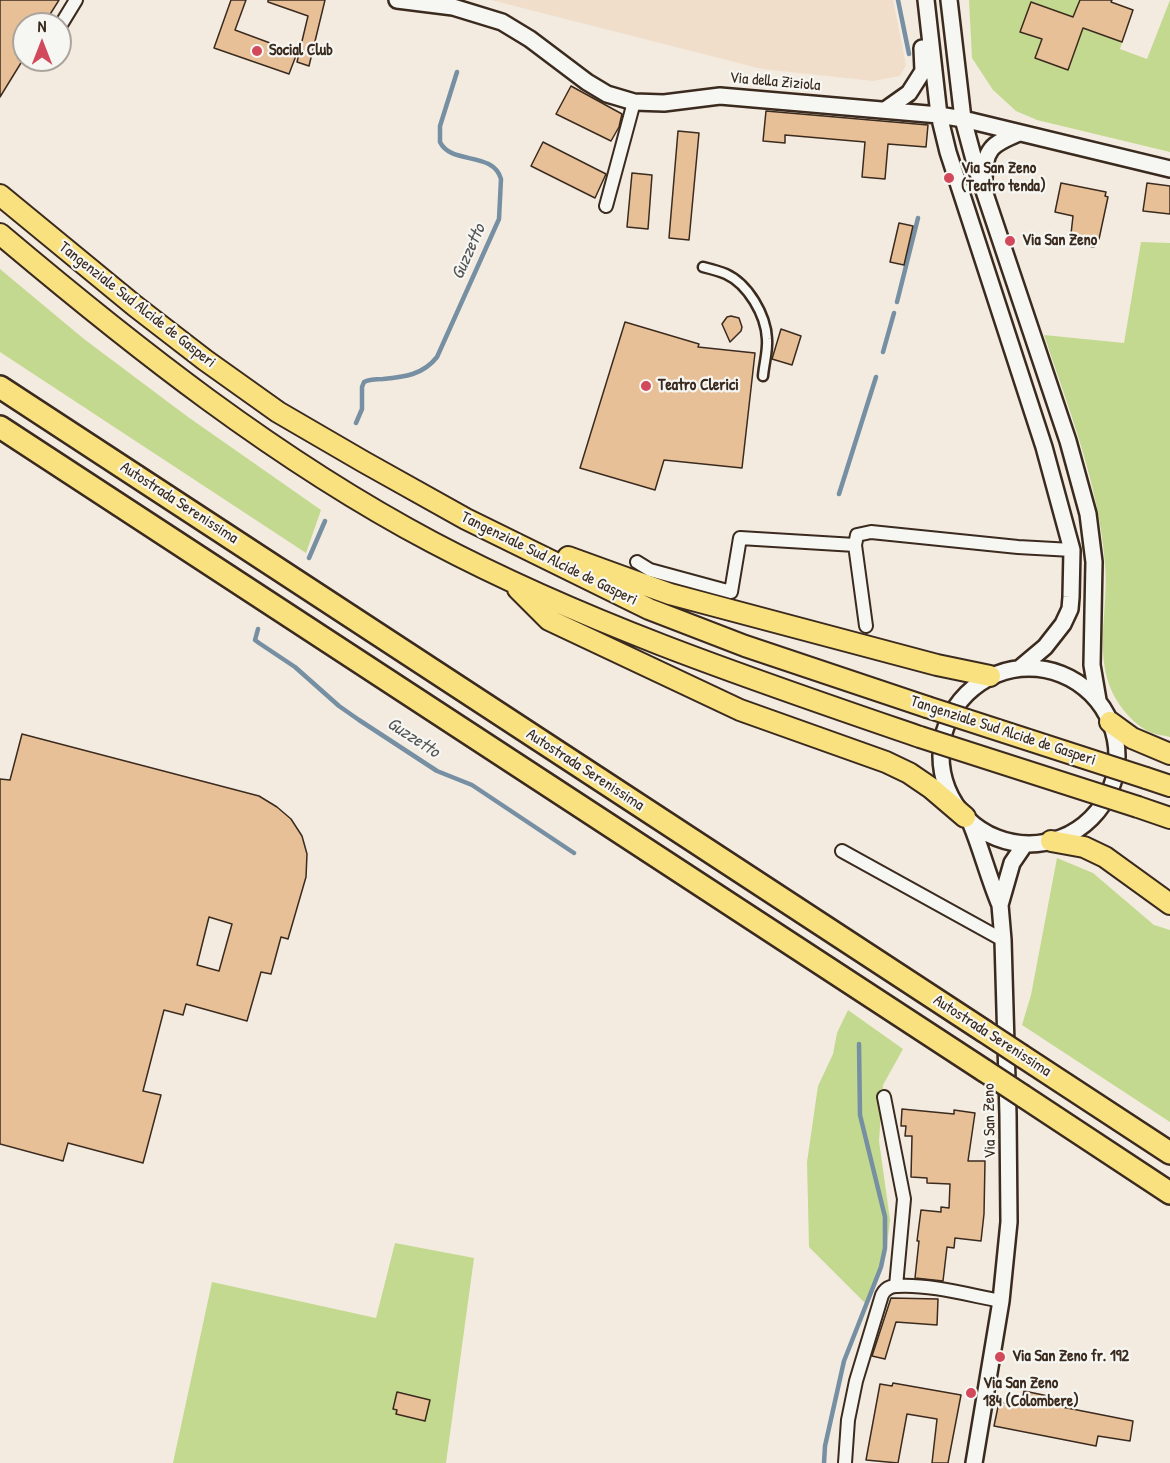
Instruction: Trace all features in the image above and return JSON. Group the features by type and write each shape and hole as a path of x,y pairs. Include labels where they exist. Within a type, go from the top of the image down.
{"highway":[{"name":"Tangenziale Sud Alcide de Gasperi","path":"0,195 135,306 278,412 364,462 512,542 649,609 745,646 1170,786"},
{"name":"Tangenziale Sud Alcide de Gasperi","path":"0,234 119,333 189,385 334,486 430,542 512,582 635,635 735,674 1170,818"},
{"name":"Autostrada Serenissima","path":"0,387 1170,1153"},
{"name":"Autostrada Serenissima","path":"0,427 1170,1192"},
{"path":"512,542 542,547 670,594 937,665 990,676"},
{"path":"512,582 549,620 740,710 886,762 909,773 931,788 967,820"},
{"path":"1110,722 1132,738 1170,754"},
{"path":"1051,841 1084,848 1105,857 1170,904"}],"street":[{"name":"Via della Ziziola","path":"397,0 453,7 502,22 530,39 586,82 607,94 634,102 664,103 720,96 939,115 1170,169"},
{"path":"885,110 909,93 922,71 922,43 918,9 921,0"},
{"name":"Via San Zeno","path":"926,0 939,115 948,152 1044,447 1072,550 1071,597 1063,624 1046,647 1020,668"},
{"name":"Via San Zeno","path":"949,0 963,119 984,192 1068,441 1088,514 1094,562 1092,665 1098,700 1110,722 1117,757 1114,780 1098,811 1070,834 1051,841 1025,844 1004,841 986,833 967,820"},
{"path":"606,206 634,102"},
{"path":"984,192 984,166 988,151 999,141 1019,133"},
{"path":"703,267 727,274 745,288 756,305 764,321 768,340 763,376"},
{"path":"866,626 855,545 857,535 870,532 1018,548 1072,550"},
{"path":"637,562 650,570 731,592 740,538 855,545"},
{"name":"Via San Zeno","path":"974,1463 1006,1263 1009,1196 1003,940 1000,905 967,820 953,802 944,783 940,757 941,741 954,709 974,686 990,676 1020,668 1050,670 1073,680 1098,700"},
{"name":"Via San Zeno","path":"1000,905 1012,863 1025,844"},
{"path":"842,851 1003,940"},
{"path":"884,1097 904,1199 896,1286"},
{"path":"845,1463 848,1420 856,1381 885,1290 896,1286 939,1289 1001,1301"}],"shaded area":[{"path":"491,0 893,0 906,65 900,76 873,81 762,69"}],"green space":[{"path":"969,0 1112,0 1111,2 1133,10 1120,49 1147,59 1170,0 1170,152 1037,120 1016,111 993,90 972,58"},
{"path":"1141,242 1170,243 1170,737 1150,732 1139,725 1120,705 1110,687 1103,657 1106,579 1102,535 1082,448 1044,335 1124,343"},
{"path":"0,269 84,339 188,417 321,510 306,553 0,352"},
{"path":"1057,858 1093,873 1154,925 1170,930 1170,1122 1022,1025 1031,995"},
{"path":"848,1010 903,1049 883,1085 879,1141 890,1220 886,1254 865,1303 809,1247 807,1162 818,1086 833,1054 837,1033"},
{"path":"395,1243 474,1258 446,1463 173,1463 212,1282 376,1318"}],"building":[{"path":"0,0 59,0 52,12 12,12 12,72 15,72 0,97"},
{"path":"231,0 246,0 235,30 297,53 289,74 214,48"},
{"path":"268,0 325,0 309,66 297,62 308,16 268,2"},
{"path":"1080,0 1112,0 1111,2 1133,10 1122,42 1083,28 1068,70 1035,58 1042,39 1020,32 1031,2 1073,17"},
{"path":"571,86 622,114 619,127 611,141 556,114"},
{"path":"766,111 928,125 926,147 888,144 885,179 862,177 865,142 785,135 785,143 763,141"},
{"path":"678,131 699,133 689,240 669,238"},
{"path":"543,142 606,174 595,198 531,166"},
{"path":"632,173 652,175 648,229 627,227"},
{"path":"1061,183 1106,192 1105,196 1108,197 1099,239 1096,239 1094,247 1070,243 1073,216 1055,212"},
{"path":"1147,183 1170,186 1170,214 1143,211"},
{"path":"899,223 913,226 904,265 890,262"},
{"path":"727,317 739,318 742,327 730,342 722,324"},
{"name":"Teatro Clerici","path":"625,322 699,344 698,347 755,353 742,468 664,460 655,490 580,468"},
{"path":"781,329 801,336 792,365 772,359"},
{"path":"22,734 259,796 291,819 302,836 307,854 306,877 288,939 281,937 271,974 261,972 247,1021 186,1004 183,1015 164,1010 143,1091 161,1095 143,1163 68,1143 63,1161 0,1144 0,779 10,780","holes":["209,917 232,924 219,971 197,965"]},
{"path":"902,1109 954,1114 954,1110 975,1113 968,1161 985,1161 981,1241 955,1238 954,1248 947,1247 943,1281 915,1278 919,1241 917,1241 921,1210 941,1212 941,1207 949,1208 950,1184 927,1183 927,1178 911,1177 912,1136 905,1136 906,1126 901,1126"},
{"path":"891,1298 938,1299 937,1325 896,1322 885,1359 872,1356"},
{"path":"893,1383 961,1395 948,1463 932,1463 937,1419 907,1414 898,1463 866,1460 880,1384 892,1386"},
{"path":"1024,1391 1053,1397 1052,1405 1133,1421 1130,1441 1098,1436 1096,1446 994,1426 999,1402 1021,1406"},
{"path":"397,1392 430,1400 425,1421 396,1414 397,1410 393,1409"}],"waterway":[{"path":"898,0 909,54"},
{"name":"Guzzetto","path":"356,423 362,409 364,382 413,374 426,368 437,357 499,219 501,179 497,170 481,161 453,154 440,142 440,126 457,72"},
{"path":"897,302 918,218"},
{"path":"883,352 894,313"},
{"path":"839,494 876,377"},
{"name":"Guzzetto","path":"309,558 325,521"},
{"name":"Guzzetto","path":"258,629 255,640 295,667 339,706 437,771 472,785 574,853"},
{"path":"824,1463 825,1446 844,1361 881,1267 885,1248 885,1217 860,1115 859,1044"}],"place":[{"name":"Social Club","path":"257,51"},
{"name":"Via San Zeno (Teatro tenda)","path":"949,178"},
{"name":"Via San Zeno","path":"1010,241"},
{"name":"Teatro Clerici","path":"646,386"},
{"name":"Via San Zeno fr. 192","path":"1000,1357"},
{"name":"Via San Zeno 184 (Colombere)","path":"971,1393"}]}
